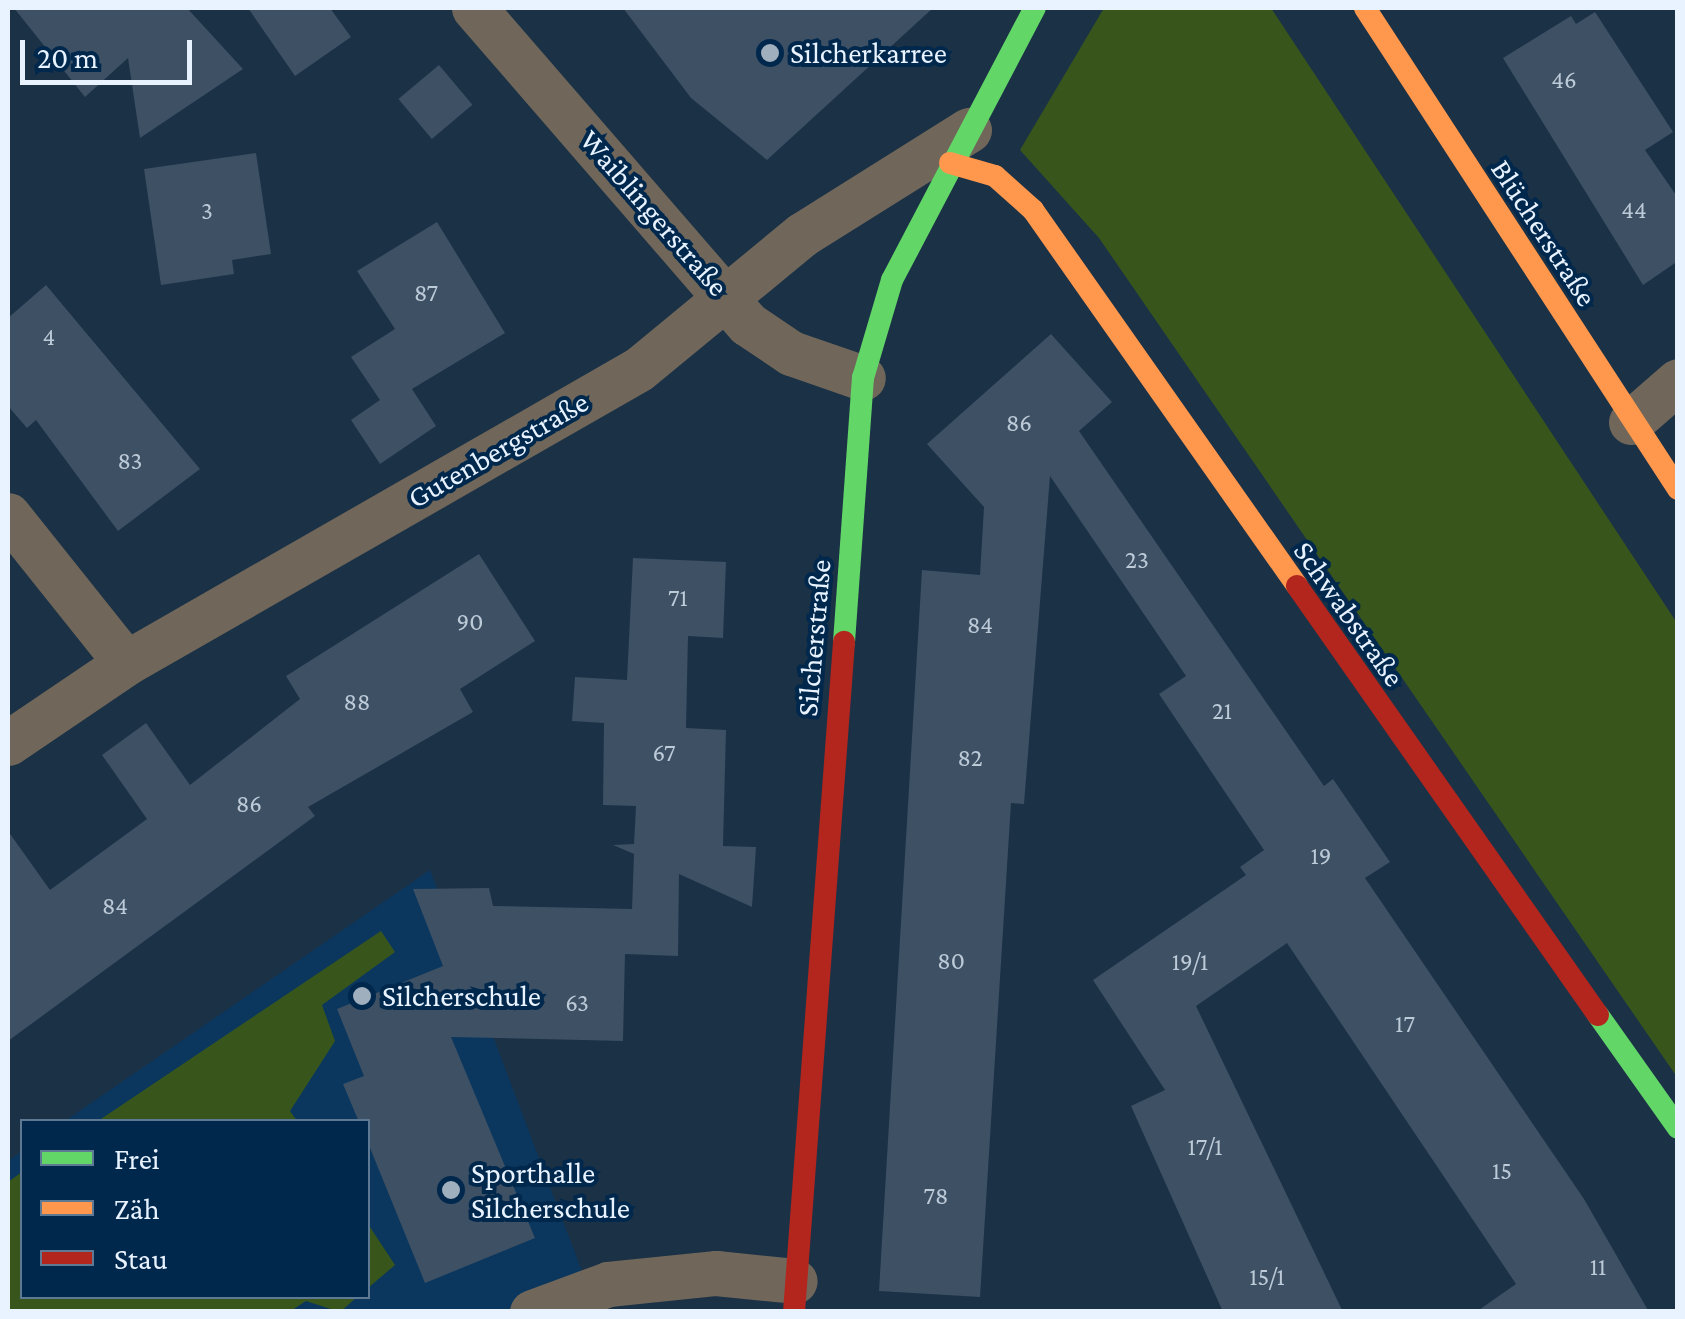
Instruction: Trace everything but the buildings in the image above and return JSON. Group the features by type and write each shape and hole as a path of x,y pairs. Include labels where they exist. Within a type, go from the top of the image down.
{"street":[{"name":"Waiblingerstraße","path":"474,8 748,324 791,352 863,378"},
{"name":"Silcherstraße","path":"795,1296 863,378 892,280 1035,8"},
{"name":"Blücherstraße","path":"1366,8 1678,489"},
{"name":"Gutenbergstraße","path":"8,743 126,664 639,368 724,293 960,146"},
{"name":"Schwabstraße","path":"960,146 1033,210 1678,1128"},
{"path":"1631,422 1678,380"},
{"path":"8,515 126,664"},
{"path":"532,1312 608,1284 716,1273 795,1296"}],"shaded area":[{"name":"Silcherschule","path":"430,870 597,1311 8,1311 8,1161 20,1152 20,1299 370,1299 370,1119 68,1119"}],"green space":[{"path":"1104,8 1271,8 1677,623 1677,1077 1099,238 1020,150"},
{"path":"381,931 395,952 322,1005 335,1041 290,1111 296,1119 101,1119"},
{"path":"20,1173 20,1299 355,1299 340,1312 306,1301 289,1312 8,1311 8,1182"},
{"path":"370,1227 395,1265 370,1286"}],"traffic: fast":[{"path":"844,642 863,378 892,280 1035,8"},
{"path":"1598,1015 1678,1128"}],"traffic: slow":[{"path":"1365,8 1678,489"},
{"path":"950,163 995,176 1033,210 1297,586"}],"traffic: jam":[{"path":"1297,586 1598,1015"},
{"path":"794,1312 844,642"}],"place":[{"name":"Silcherkarree","path":"770,53"},
{"name":"Silcherschule","path":"362,996"},
{"name":"Sporthalle Silcherschule","path":"451,1190"}]}
